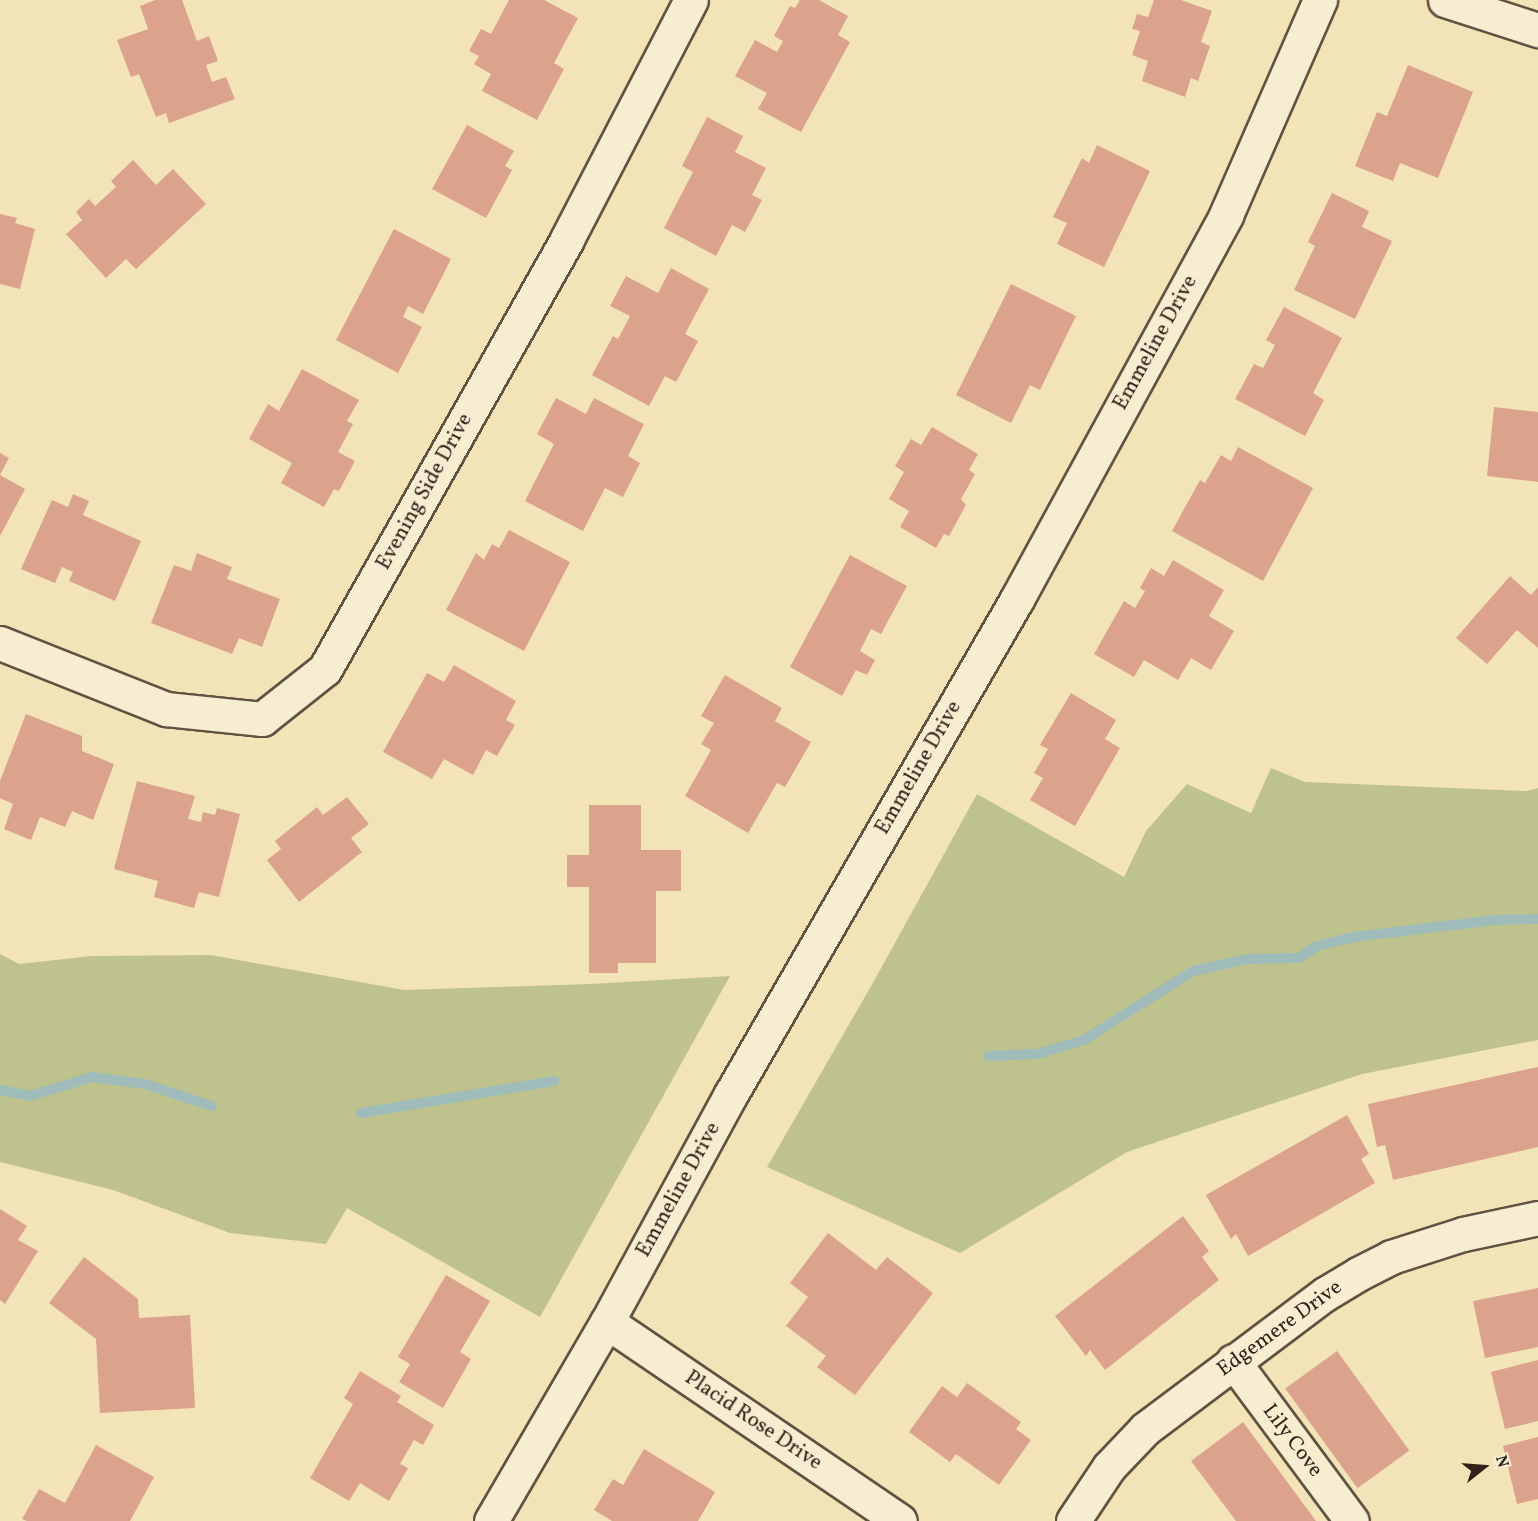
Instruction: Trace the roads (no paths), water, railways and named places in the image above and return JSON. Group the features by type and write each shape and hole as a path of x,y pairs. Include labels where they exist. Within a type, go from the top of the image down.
{"street":[{"name":"Evening Side Drive","path":"0,643 166,709 262,719 325,669 567,239 691,0"},
{"name":"Emmeline Drive","path":"491,1521 607,1322 730,1094 1017,599 1226,215 1320,0"},
{"path":"1445,0 1538,30"},
{"name":"Edgemere Drive","path":"1073,1521 1094,1488 1127,1447 1159,1418 1325,1294 1391,1257 1463,1234 1538,1218"},
{"name":"Placid Rose Drive","path":"607,1322 900,1521"},
{"name":"Lily Cove","path":"1233,1361 1352,1521"}],"waterway":[{"path":"988,1056 1037,1054 1084,1040 1193,971 1247,959 1299,958 1317,946 1353,937 1495,920 1538,919"},
{"path":"0,1090 30,1096 92,1077 145,1084 211,1106"},
{"path":"361,1113 554,1081"}]}
